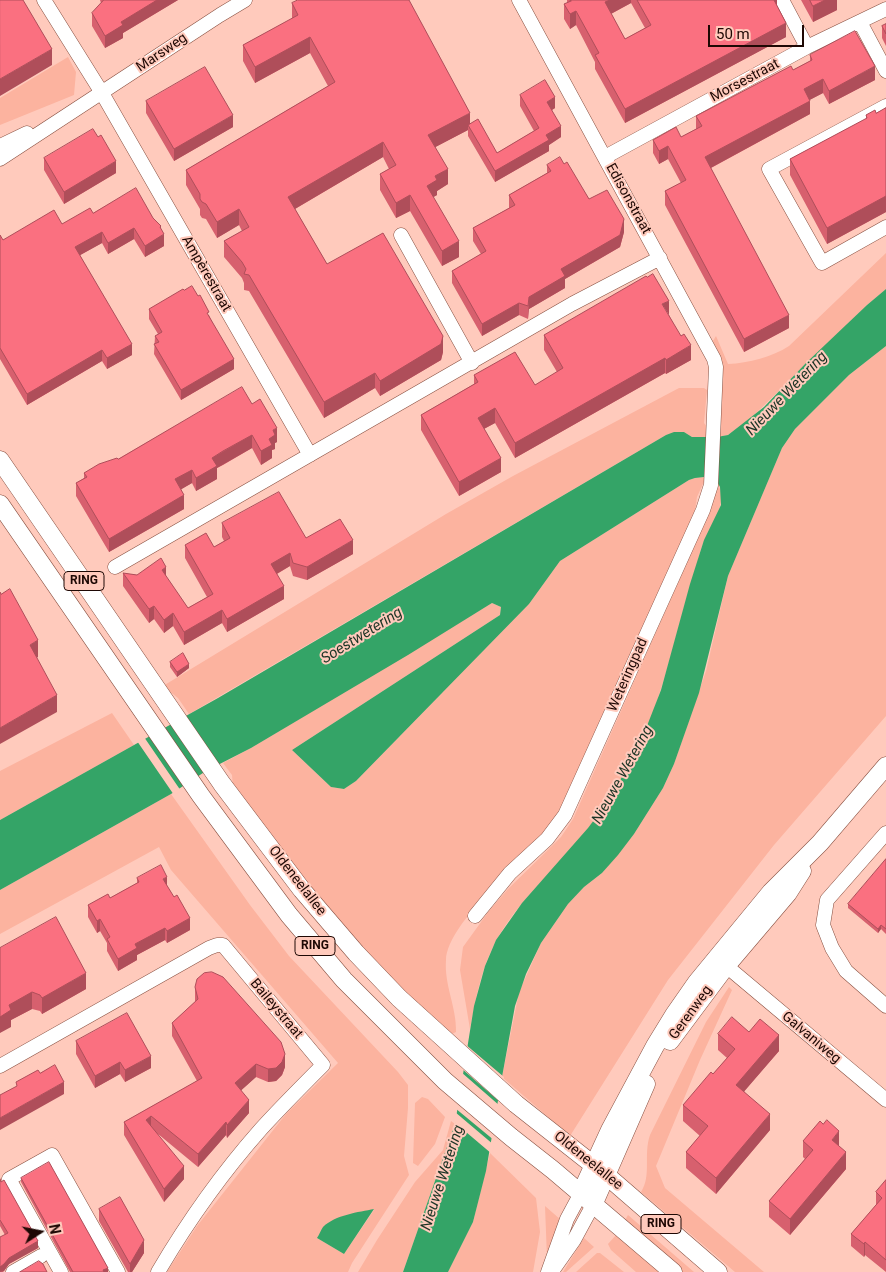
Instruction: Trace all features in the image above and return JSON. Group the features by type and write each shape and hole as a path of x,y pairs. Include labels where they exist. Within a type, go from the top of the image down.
{"main road":[{"name":"Oldeneelallee","path":"0,460 222,784 302,890 356,953 399,998 516,1104 600,1170 718,1272"},
{"name":"Oldeneelallee","path":"0,504 201,796 289,915 338,973 445,1081 673,1272"},
{"name":"Gerenweg","path":"587,1198 600,1170 673,1036 726,966 788,893 820,843 886,766"}],"street":[{"name":"Ampèrestraat","path":"44,0 102,94 310,455"},
{"name":"Marsweg","path":"0,159 102,94 220,14 245,0"},
{"name":"Edisonstraat","path":"519,0 714,359 716,367 713,404"},
{"path":"782,0 807,47"},
{"name":"Morsestraat","path":"605,157 807,47 886,9"},
{"path":"860,22 886,72"},
{"path":"886,106 769,169 822,263 886,227"},
{"name":"Marsweg","path":"0,146 80,107"},
{"path":"401,235 472,363"},
{"path":"115,567 572,304 660,258"},
{"name":"Weteringpad","path":"475,916 510,873 547,839 565,814 703,510 711,486 713,404"},
{"path":"886,833 827,900 822,925 832,948 846,971 886,1006"},
{"name":"Baileystraat","path":"0,1066 201,952 220,944 223,945 323,1065 261,1129 220,1180 158,1272"},
{"name":"Galvaniweg","path":"726,966 886,1100"},
{"path":"61,1272 9,1179 52,1155 118,1272"},
{"path":"550,1272 574,1240 587,1198"},
{"path":"13,1272 44,1266"}],"shaded area":[{"path":"68,57 76,72 74,95 0,125 0,98"},
{"path":"886,253 886,289 867,305 750,419 728,435 717,437 715,347 713,341 716,336 728,364 760,359 782,350 789,346"},
{"path":"886,346 886,716 774,845 668,980 570,1136 502,1077 519,992 541,943 568,904 584,887 602,873 634,834 663,788 674,764 706,671 728,576 782,448 795,429 849,375"},
{"path":"679,388 704,388 707,390 704,423 709,429 708,438 692,437 684,432 666,435 189,714 178,698 163,686 446,514 513,476"},
{"path":"714,476 721,494 720,509 701,548 660,692 641,742 617,786 590,827 540,883 500,934 484,968 470,1029 460,970 463,947 489,911 508,889 561,837 573,819 701,531"},
{"path":"706,477 697,497 694,518 573,790 549,829 473,910 459,928 450,945 446,969 456,1023 456,1032 452,1034 397,988 312,891 233,787 232,775 223,763 492,603 501,607 500,615 292,750 331,787 344,789 356,781 529,604 560,561 689,480"},
{"path":"112,713 134,745 0,820 0,771"},
{"path":"171,794 289,956 408,1085 404,1156 409,1175 348,1272 167,1272 197,1226 286,1114 338,1063 171,870 159,847 0,934 0,890","holes":["374,1209 374,1210 344,1254 317,1238"]},
{"path":"729,987 732,990 700,1060 656,1166 665,1188 764,1272 735,1272 641,1192 646,1179 647,1150 650,1135 706,1022"},
{"path":"422,1097 428,1099 445,1117 435,1144 418,1166 413,1163 415,1103"},
{"path":"451,1121 455,1124 403,1272 358,1272 415,1182 443,1150"},
{"path":"490,1153 536,1198 540,1232 533,1272 448,1272 473,1222"},
{"path":"545,1206 561,1220 547,1258"},
{"path":"628,1215 694,1272 681,1272 624,1222"},
{"path":"616,1235 660,1272 636,1272 611,1250 608,1244"},
{"path":"584,1238 594,1247 566,1272 563,1272"},
{"path":"597,1253 600,1253 624,1272 576,1272"}],"water":[{"path":"886,289 886,346 849,375 795,429 782,448 728,576 699,693 674,764 663,788 634,834 618,855 602,873 584,887 568,904 541,943 526,974 515,1006 486,1171 473,1222 448,1272 403,1272 455,1124 474,1006 485,966 496,940 522,903 588,828 603,808 631,762 661,690 704,540 721,505 720,487 714,476 689,480 560,561 529,604 356,781 344,789 331,787 292,750 500,615 501,607 492,603 251,748 206,771 171,794 0,890 0,820 218,698 666,435 674,432 684,432 692,437 728,435 764,407 806,363"},
{"path":"374,1209 344,1254 317,1238 323,1227 328,1223 347,1215"}],"pier":[{"path":"144,737 181,791 174,795 137,741"},
{"path":"465,1044 504,1077 500,1102 461,1068"},
{"path":"461,1072 500,1106 495,1141 455,1108"},
{"path":"455,1112 494,1145 492,1154 453,1121"}],"building":[{"path":"0,0 23,0 52,49 0,79"},
{"path":"104,0 157,0 121,22 123,25 105,36 92,13"},
{"path":"298,0 409,0 470,113 428,135 448,169 435,176 437,180 427,186 459,241 442,251 410,195 396,203 380,174 396,165 383,142 288,197 327,264 383,233 443,336 441,344 380,381 375,373 324,402 249,275 244,274 246,269 242,262 224,241 249,227 239,209 217,222 206,204 200,199 200,194 186,170 335,82 310,37 255,67 243,45 298,15 292,3"},
{"path":"570,0 610,0 605,2 625,39 651,25 637,0 774,0 786,23 625,109 595,55 599,53 576,11 570,14 564,4"},
{"path":"810,0 825,0 813,6"},
{"path":"886,24 886,34 882,26"},
{"path":"855,31 875,66 829,91 823,79 804,89 810,101 705,157 789,315 744,339 665,191 686,180 668,146 659,151 653,140 676,127 681,137 702,126 696,116 791,66 793,70 812,60 810,55"},
{"path":"205,67 233,115 174,149 146,101"},
{"path":"545,80 555,97 547,102 561,126 546,135 549,140 495,171 468,125 478,119 497,153 539,128 520,95"},
{"path":"886,108 886,196 827,228 790,159 867,118 866,115 875,110 876,113"},
{"path":"93,129 98,137 101,135 116,161 64,192 44,158"},
{"path":"560,157 564,164 567,162 589,199 607,190 624,219 620,235 561,269 565,276 529,297 528,306 519,303 482,324 452,271 486,251 473,228 515,205 509,195 551,171 547,165"},
{"path":"136,188 153,218 161,226 164,234 145,246 134,228 108,243 102,232 75,247 132,344 107,358 102,350 27,394 0,348 0,235 3,240 54,210 62,224 90,208 93,213"},
{"path":"653,274 669,301 662,304 681,336 684,334 691,345 515,443 495,408 478,418 501,458 459,482 421,415 478,382 474,375 515,352 535,385 563,368 544,335 646,276"},
{"path":"192,286 198,296 200,295 209,312 207,313 234,359 181,390 154,344 159,342 155,336 162,332 149,309 183,289"},
{"path":"242,387 252,404 260,399 277,428 273,430 275,435 269,439 272,445 261,451 252,435 223,451 212,458 217,466 196,478 192,470 175,479 184,495 109,539 76,483 87,477 84,473 99,464 118,459"},
{"path":"279,492 306,538 340,519 353,540 307,567 293,563 290,553 271,564 284,586 227,619 222,610 184,632 173,613 164,620 154,606 149,609 123,573 137,575 161,558 166,567 162,570 188,608 213,594 185,545 206,533 214,547 230,538 222,523"},
{"path":"10,589 38,640 30,645 57,695 0,728 0,592 1,594"},
{"path":"183,653 189,664 177,672 170,662"},
{"path":"886,859 886,929 881,925 878,929 848,904"},
{"path":"161,865 167,877 163,879 174,897 177,895 190,918 167,931 165,928 135,944 137,948 118,959 107,939 110,937 100,919 97,921 88,905 108,894 110,898 139,882 137,878"},
{"path":"56,917 86,973 42,998 40,995 32,992 9,1005 11,1010 0,1017 0,948"},
{"path":"212,972 223,977 281,1042 285,1054 282,1062 276,1068 268,1069 256,1064 235,1083 249,1100 227,1125 226,1122 198,1154 151,1116 146,1120 184,1166 164,1189 124,1122 202,1078 172,1023 198,999 195,987 197,979 204,973"},
{"path":"127,1013 151,1056 125,1070 120,1062 95,1076 76,1041"},
{"path":"732,1017 749,1032 760,1019 779,1035 736,1085 770,1114 716,1178 686,1152 708,1126 683,1105 711,1072 713,1074 735,1049 718,1034"},
{"path":"55,1065 64,1082 0,1118 0,1095 17,1086 16,1082 38,1070 40,1073"},
{"path":"827,1120 839,1131 832,1140 846,1152 790,1219 769,1201 813,1150 803,1141 820,1121 823,1124"},
{"path":"49,1162 108,1268 103,1270 104,1272 73,1272 21,1178"},
{"path":"0,1179 1,1182 4,1180 38,1241 9,1258 0,1267 0,1237 8,1233 0,1220"},
{"path":"886,1180 886,1260 865,1242 864,1244 851,1234 882,1198 876,1192"},
{"path":"120,1197 144,1240 130,1264 99,1209"},
{"path":"39,1261 47,1272 20,1272"}],"water label":[{"name":"Nieuwe Wetering","path":"787,394"},
{"name":"Soestwetering","path":"362,636"},
{"name":"Nieuwe Wetering","path":"623,775"},
{"name":"Nieuwe Wetering","path":"443,1178"}]}
